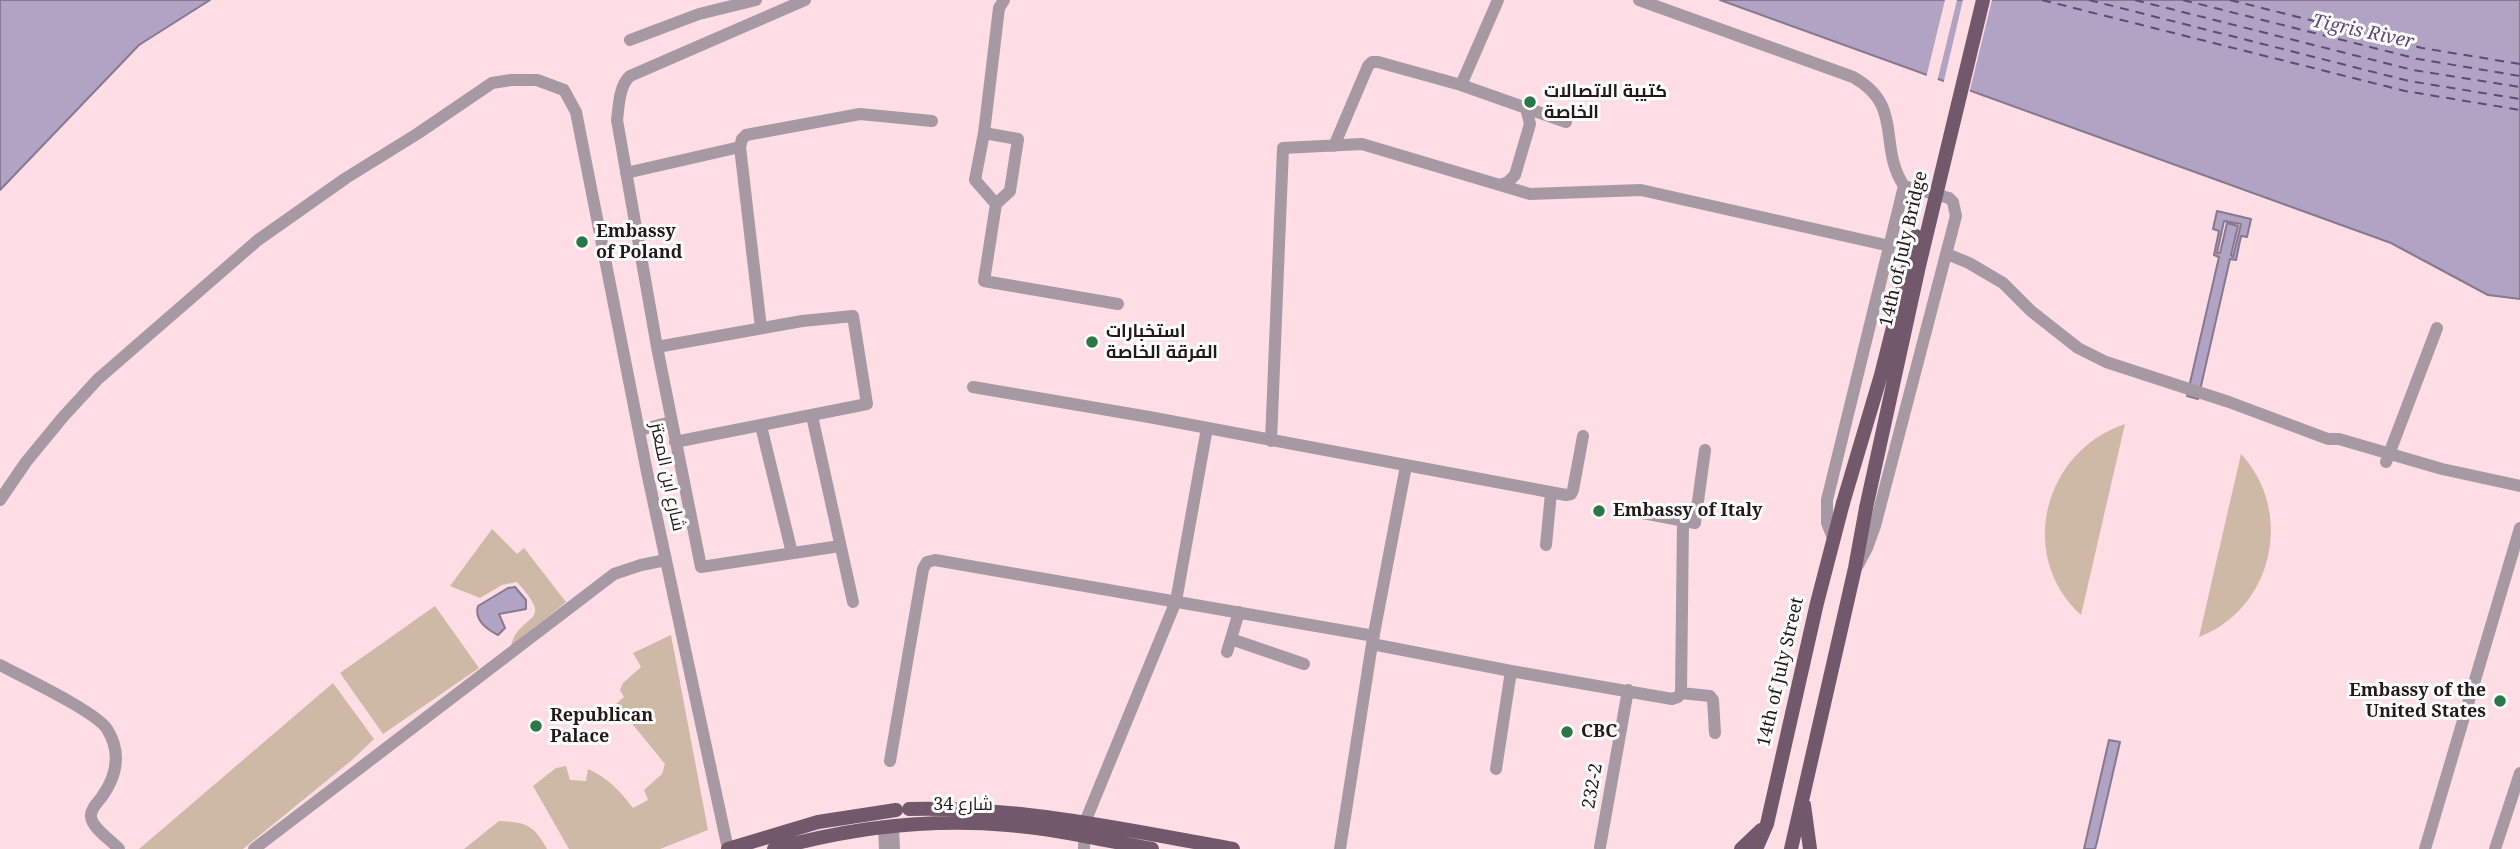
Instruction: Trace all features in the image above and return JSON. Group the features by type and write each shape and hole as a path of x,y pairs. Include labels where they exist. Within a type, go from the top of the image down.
{"main road":[{"name":"14th of July Bridge","path":"1843,503 1886,353 1973,0"},
{"name":"14th of July Bridge","path":"1855,568 1919,266 1983,0"},
{"name":"14th of July Street","path":"1756,849 1767,824 1843,503"},
{"path":"1791,849 1855,568"},
{"path":"1802,796 1811,849"},
{"name":"شارع 34","path":"728,849 818,822 903,810 1006,812 1084,836 1152,849"},
{"name":"شارع 34","path":"774,849 888,827 984,824 1233,849"},
{"path":"1741,849 1767,824"}],"street":[{"path":"630,40 699,14 756,0"},
{"path":"804,0 630,76 624,81 617,120 671,422 701,568 840,546"},
{"path":"996,204 975,180 984,133 999,8 1004,0"},
{"path":"1461,85 1498,0"},
{"path":"1639,0 1853,77 1869,86 1879,98 1888,123 1895,173 1904,186 1949,198 1954,202 1956,216 1947,254 1875,526 1867,548 1855,568"},
{"path":"1334,146 1372,62 1461,85 1566,122"},
{"name":"شارع ابن المعتز","path":"0,500 26,462 98,379 258,240 346,178 492,83 537,80 564,90 576,112 666,560 728,849"},
{"path":"1500,185 1515,175 1530,124 1526,108"},
{"path":"761,328 740,147 742,139 746,135 860,114 932,121"},
{"path":"984,133 1018,139 1010,191 996,204 984,281 1118,304"},
{"path":"1270,441 1283,148 1362,144 1530,194 1641,190 1890,246"},
{"path":"626,173 740,147"},
{"path":"1833,538 1827,523 1827,500 1904,186"},
{"path":"1947,254 1969,263 2003,283 2031,311 2078,348 2106,362 2230,402 2328,439 2334,445 2520,486"},
{"path":"657,347 802,321 853,316 867,404 675,442"},
{"path":"2388,458 2437,328"},
{"path":"973,387 1551,493 1571,494 1583,436"},
{"path":"812,416 853,602"},
{"path":"640,430 671,422"},
{"path":"761,426 792,553"},
{"path":"1084,836 1176,601 1207,428"},
{"path":"1643,513 1695,523 1705,450"},
{"path":"2388,458 2456,480 2520,493"},
{"path":"1340,849 1373,640 1406,466"},
{"path":"1546,545 1551,493"},
{"path":"890,761 923,569 927,562 935,560 1239,612 1511,671 1672,699 1681,693 1683,522"},
{"path":"2425,849 2520,528"},
{"path":"254,849 614,575 640,565 666,560"},
{"path":"1227,652 1239,612"},
{"path":"1231,639 1304,664"},
{"path":"0,665 80,708 106,727 118,755 111,784 92,809 91,818 94,825 119,849"},
{"path":"1496,769 1511,671"},
{"name":"232-2","path":"1600,847 1628,690"},
{"path":"1681,693 1710,696 1713,699 1715,733"},
{"path":"2495,849 2520,773"},
{"path":"2506,820 2520,824"},
{"path":"885,849 888,827"},
{"path":"888,827 894,849"}],"shaded area":[{"path":"2125,424 2081,615 2061,591 2049,564 2045,535 2048,507 2058,480 2075,457 2097,437"},
{"path":"2241,454 2258,477 2268,503 2271,530 2268,557 2259,582 2244,605 2224,623 2199,637"},
{"path":"492,529 517,554 524,548 566,602 511,646 515,635 535,612 529,596 517,582 502,585 480,598 450,586"},
{"path":"435,606 479,668 383,734 340,673"},
{"path":"671,635 708,830 660,849 569,849 533,786 556,768 566,766 570,780 586,781 588,769 602,776 633,808 648,800 644,790 662,774 665,764 616,704 624,697 620,690 623,683 641,667 633,653"},
{"path":"333,683 374,739 352,760 243,849 139,849"},
{"path":"499,821 528,826 547,849 464,849"}],"water":[{"path":"0,0 210,0 139,45 0,190"},
{"name":"Tigris River","path":"1720,0 2520,0 2520,299 2488,295 2391,243"},
{"path":"2217,211 2251,219 2247,237 2241,236 2236,260 2230,259 2198,399 2187,396 2219,257 2214,255 2219,231 2213,229","holes":["2224,221 2241,224 2233,257 2231,255 2238,226 2227,223 2220,253 2217,253"]},
{"path":"515,587 526,600 526,609 499,614 505,628 498,635 479,620 478,606 508,588"},
{"path":"2109,740 2120,742 2095,849 2084,849"}],"pier":[{"path":"1945,0 1957,0 1937,82 1926,78"},
{"path":"1963,0 1992,0 1969,94 1943,85"}],"ferry route":[{"path":"2042,0 2405,91 2520,110"},
{"path":"2089,0 2409,81 2520,99"},
{"path":"2135,0 2413,70 2520,87"},
{"path":"2183,0 2418,59 2520,76"},
{"path":"2230,0 2422,48 2520,64"}],"place":[{"name":"كتيبة الاتصالات الخاصة","path":"1530,102"},
{"name":"Embassy of Poland","path":"582,242"},
{"name":"استخبارات الفرقة الخاصة","path":"1092,342"},
{"name":"Embassy of Italy","path":"1599,511"},
{"name":"Embassy of the United States","path":"2500,701"},
{"name":"Republican Palace","path":"536,726"},
{"name":"CBC","path":"1567,732"}]}
